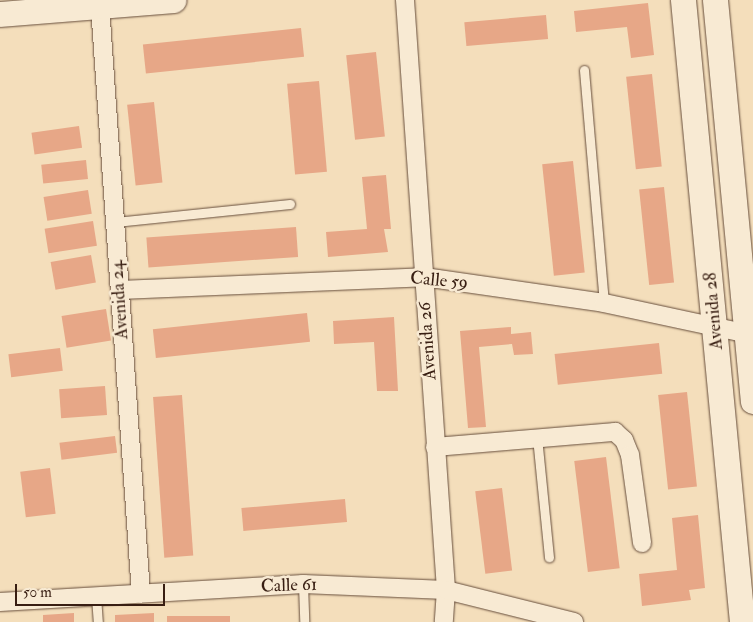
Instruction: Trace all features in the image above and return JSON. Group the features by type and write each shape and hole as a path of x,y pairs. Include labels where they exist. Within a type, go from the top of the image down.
{"main road":[{"path":"0,14 172,0"},
{"name":"Avenida 28","path":"683,0 716,328 742,622"},
{"name":"Avenida 28","path":"715,0 750,335 753,401"}],"street":[{"name":"Avenida 26","path":"405,0 446,590 444,622"},
{"name":"Avenida 24","path":"100,6 141,594"},
{"name":"Calle 59","path":"120,290 424,276 604,303 750,335"},
{"path":"435,447 603,430 615,432 624,440 630,455 642,543"},
{"name":"Calle 61","path":"0,602 303,584 446,590 574,622"}],"lane":[{"path":"584,70 604,303"},
{"path":"115,222 290,204"},
{"path":"537,437 549,557"},
{"path":"303,584 304,622"},
{"path":"96,596 98,622"}],"building":[{"path":"648,3 654,55 631,58 627,27 576,32 574,11"},
{"path":"546,15 548,39 466,46 464,22"},
{"path":"301,28 304,57 146,73 143,45"},
{"path":"376,52 385,137 355,140 346,55"},
{"path":"652,74 662,166 636,169 626,77"},
{"path":"319,81 327,172 295,174 287,84"},
{"path":"154,102 162,183 136,185 127,105"},
{"path":"79,126 82,148 35,154 31,133"},
{"path":"86,160 88,179 43,184 41,165"},
{"path":"573,161 585,272 554,276 542,164"},
{"path":"386,175 391,229 384,229 388,252 328,257 326,232 367,229 362,177"},
{"path":"664,187 674,282 649,285 639,190"},
{"path":"88,190 92,214 47,221 44,197"},
{"path":"93,221 97,246 49,253 45,229"},
{"path":"296,227 298,257 148,267 146,237"},
{"path":"91,255 96,283 55,290 51,262"},
{"path":"106,309 111,341 67,348 62,316"},
{"path":"307,313 310,342 156,358 153,329"},
{"path":"394,317 398,391 377,391 374,342 334,344 333,321"},
{"path":"511,327 511,334 531,332 533,354 514,355 512,344 479,347 486,427 468,428 460,331"},
{"path":"659,343 662,374 558,385 555,354"},
{"path":"60,348 63,371 11,377 8,354"},
{"path":"105,386 107,415 61,418 59,389"},
{"path":"687,392 697,486 668,490 658,395"},
{"path":"182,395 193,556 164,558 153,397"},
{"path":"115,436 117,453 61,460 59,443"},
{"path":"606,457 620,568 588,572 574,461"},
{"path":"50,468 56,514 26,517 20,472"},
{"path":"502,488 512,570 485,574 475,491"},
{"path":"345,499 347,522 243,531 241,508"},
{"path":"698,515 705,588 689,590 691,600 642,606 639,574 677,570 672,518"},
{"path":"74,613 74,622 43,622 43,615"},
{"path":"154,613 154,622 115,622 115,615"},
{"path":"167,616 230,616 230,622 167,622"}]}
